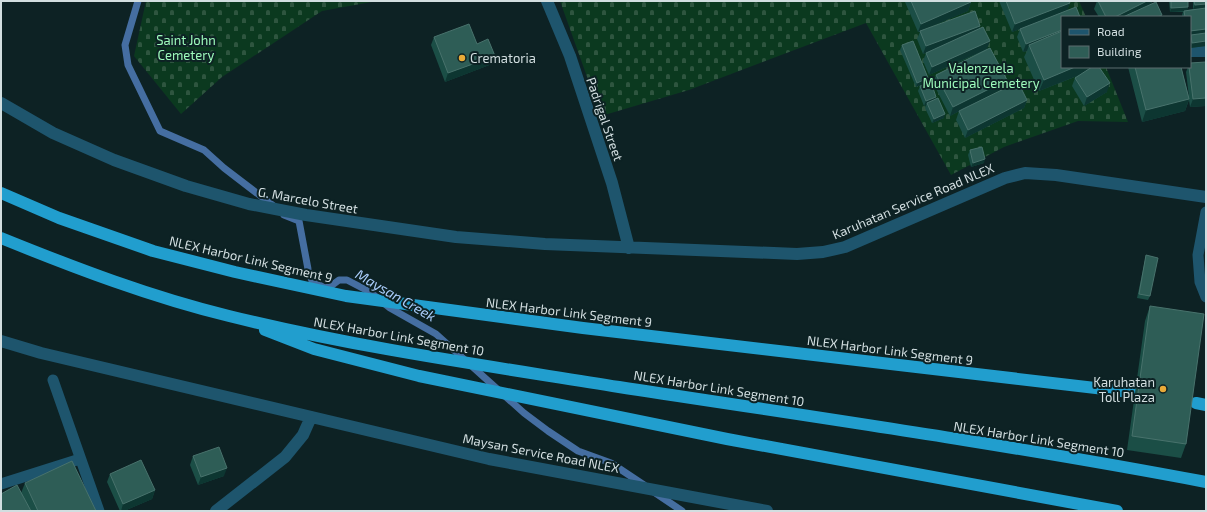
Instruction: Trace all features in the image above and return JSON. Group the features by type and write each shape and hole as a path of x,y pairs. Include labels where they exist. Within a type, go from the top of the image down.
{"highway":[{"name":"NLEX Harbor Link Segment 9","path":"1,193 59,218 153,251 235,272 346,296 583,328 1147,394"},
{"path":"1,238 48,257 143,291 228,316 314,349 419,376 727,439 1117,511"},
{"name":"NLEX Harbor Link Segment 10","path":"228,316 422,356 1102,463 1206,482"}],"street":[{"name":"Padrigal Street","path":"547,1 570,56 612,183 629,248"},
{"path":"1191,52 1206,51"},
{"name":"G. Marcelo Street","path":"1,103 53,133 114,160 186,186 249,204 306,215 456,237 545,244 629,248"},
{"name":"Karuhatan Service Road NLEX","path":"629,248 797,254 823,252 845,246 1005,178 1025,173 1056,175 1206,197"},
{"path":"1,342 41,353 311,417 303,435 285,457 216,511"},
{"name":"Maysan Service Road NLEX","path":"311,417 520,465 767,511"}],"lane":[{"path":"1206,212 1198,255 1200,282 1206,297"},
{"path":"53,380 99,511"},
{"path":"1,484 80,459"}],"green space":[{"name":"Saint John Cemetery","path":"146,1 377,1 322,11 222,77 181,114 134,56"},
{"name":"Valenzuela Municipal Cemetery","path":"560,1 1079,1 1086,16 1061,16 1061,68 1106,68 1128,122 1078,121 1004,147 951,175 866,23 689,90 601,116"}],"building":[{"path":"911,1 971,1 971,2 921,24"},
{"path":"1006,1 1069,1 1070,3 1015,24"},
{"path":"1098,1 1147,1 1117,16 1106,16"},
{"path":"1171,1 1188,1 1188,7 1171,8"},
{"path":"1194,1 1206,1 1206,4 1195,5"},
{"path":"1156,2 1162,15 1160,16 1125,16"},
{"path":"1076,7 1080,16 1061,16 1061,30 1026,44 1020,29"},
{"path":"1206,8 1206,29 1191,31 1191,16 1185,16 1184,11"},
{"path":"975,11 980,26 926,46 920,31"},
{"name":"Crematoria","path":"469,24 477,44 488,39 495,56 448,73 434,37"},
{"path":"983,27 990,41 932,67 926,53"},
{"path":"1061,31 1061,68 1073,68 1044,80 1029,45"},
{"path":"1206,33 1206,41 1192,43 1191,35"},
{"path":"913,41 928,78 917,83 902,45"},
{"path":"990,48 1007,80 953,107 936,75"},
{"path":"1206,62 1206,98 1193,99 1189,68 1191,68 1191,63"},
{"path":"1090,68 1100,68 1110,83 1087,97 1075,78"},
{"path":"1135,68 1181,68 1189,99 1146,110"},
{"path":"931,82 936,97 926,101 920,86"},
{"path":"1018,82 1027,100 968,130 959,111"},
{"path":"938,98 945,114 934,119 927,103"},
{"path":"982,147 985,159 973,163 970,150"},
{"path":"1146,255 1158,258 1150,296 1139,294"},
{"name":"Karuhatan Toll Plaza","path":"1150,306 1204,314 1186,444 1132,436"},
{"path":"219,447 227,468 201,477 193,456"},
{"path":"141,460 155,490 123,504 110,474"},
{"path":"72,461 96,511 38,511 25,483"},
{"path":"17,485 31,511 1,511 1,494"}],"waterway":[{"name":"Maysan Creek","path":"138,1 125,45 128,65 160,131 204,150 224,168 275,207"},
{"name":"Maysan Creek","path":"284,215 299,221 308,269 312,281 325,288 331,286 339,280 347,280 370,292 390,308 436,334 524,413 548,431 578,451 611,463 644,485"},
{"name":"Maysan Creek","path":"654,492 682,511"}],"place":[{"name":"Crematoria","path":"462,58"},
{"name":"Karuhatan Toll Plaza","path":"1163,389"}]}
